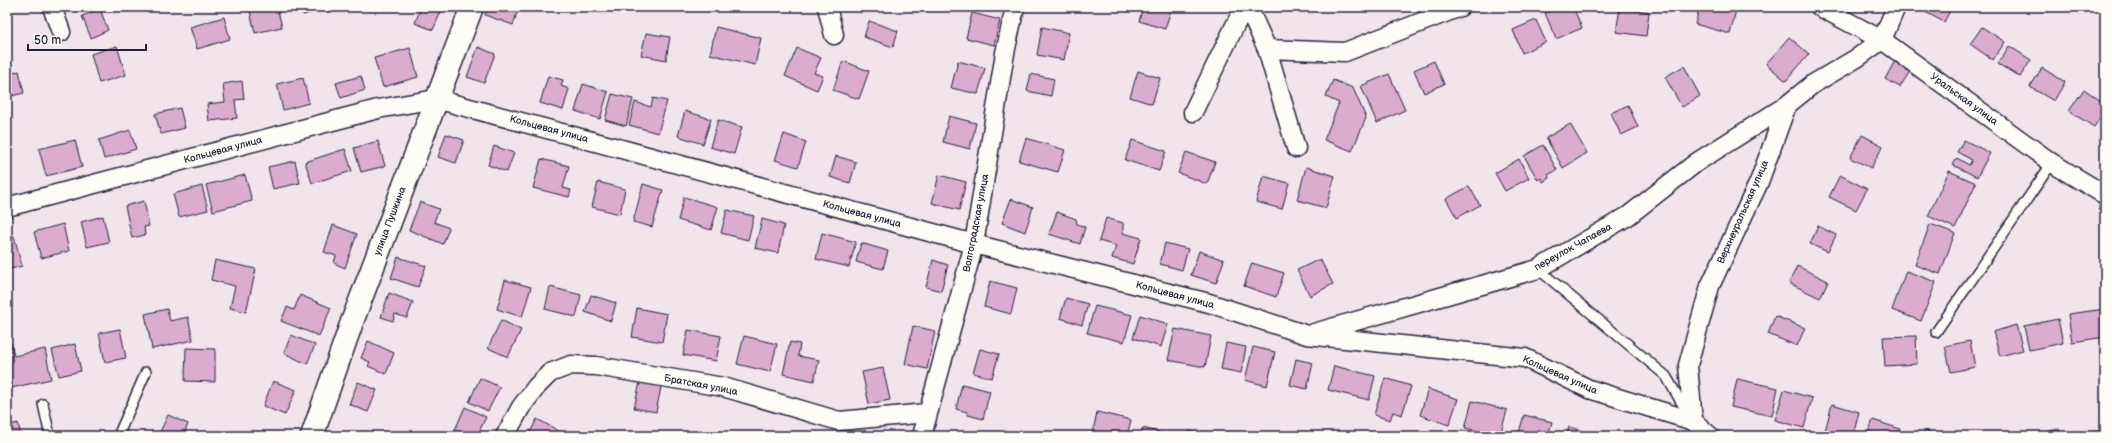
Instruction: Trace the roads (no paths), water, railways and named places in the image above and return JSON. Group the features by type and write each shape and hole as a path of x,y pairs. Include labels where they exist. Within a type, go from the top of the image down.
{"street":[{"path":"52,7 61,32"},
{"name":"улица Пушкина","path":"312,436 352,322 472,7"},
{"path":"827,7 834,35"},
{"name":"Волгоградская улица","path":"922,436 974,244 1005,54 1015,7"},
{"path":"1193,112 1244,7"},
{"path":"1248,7 1267,49 1296,148"},
{"path":"1267,49 1345,52 1460,7"},
{"name":"Уральская улица","path":"1820,7 1882,40 2052,163 2105,196"},
{"path":"1787,105 1813,84 1857,58 1882,40 1896,7"},
{"name":"Кольцевая улица","path":"7,207 378,109 436,99 974,244 1209,303 1307,335 1525,358 1589,390 1693,421 1710,436"},
{"name":"переулок Чапаева","path":"1307,335 1538,269 1628,216 1697,162 1787,105"},
{"name":"Верхнеуральская улица","path":"1693,421 1688,365 1710,286 1759,182 1787,105"},
{"name":"Братская улица","path":"505,436 521,407 541,381 550,372 571,365 596,366 723,387 839,420 927,413"}],"lane":[{"path":"1936,332 2052,163"},
{"path":"1538,269 1666,376 1693,421"},
{"path":"118,436 146,372"},
{"path":"42,404 50,436"}]}
